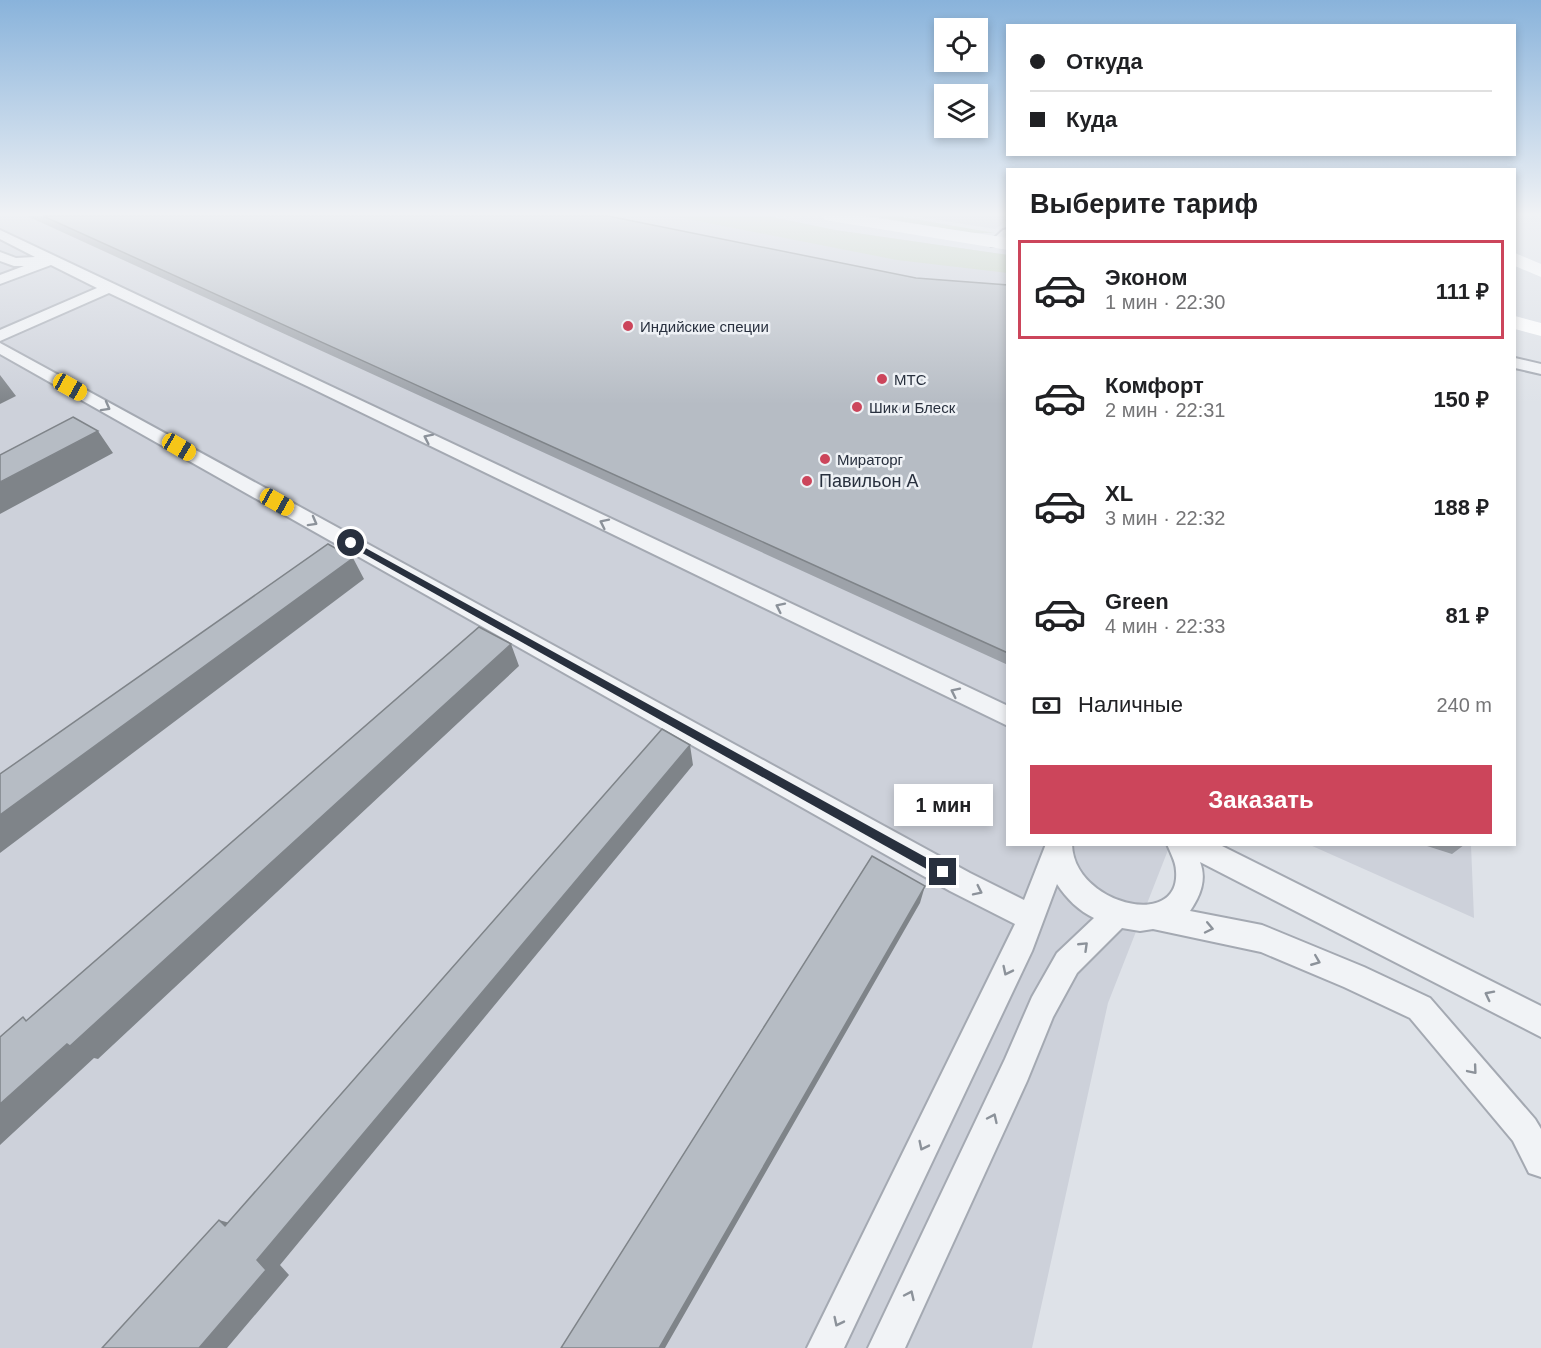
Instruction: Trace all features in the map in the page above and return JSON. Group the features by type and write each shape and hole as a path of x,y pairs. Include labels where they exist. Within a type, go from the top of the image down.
{"main road":[{"path":"1516,304 1541,310"},
{"path":"1516,315 1541,321"},
{"path":"1516,322 1541,330"}],"street":[{"path":"90,279 313,383 1006,716"},
{"path":"0,336 109,288"},
{"path":"0,348 960,882 1031,918"},
{"path":"1516,363 1541,369"},
{"path":"825,1348 1031,918 1058,846"},
{"path":"1058,846 1065,872 1081,894 1097,906 1116,915 1137,919 1156,917 1171,911 1182,900 1189,886 1189,870 1181,846"},
{"path":"1194,846 1279,887 1541,1022"},
{"path":"1220,846 1279,887"},
{"path":"886,1348 1016,1070 1042,1007 1067,963 1116,915"},
{"path":"1156,917 1262,939 1420,1008 1524,1130 1541,1161"}],"shaded area":[{"path":"0,279 1006,279 1006,846 1170,846 1108,1003 1032,1348 0,1348"},
{"path":"1312,846 1471,846 1474,918"}],"building":[{"name":"Павильон А","path":"182,279 928,279 1006,285 1006,652"},
{"path":"73,417 98,431 0,482 0,455"},
{"path":"328,544 353,558 0,815 0,774"},
{"path":"479,627 511,644 70,1046 67,1044 0,1104 0,1037 23,1017 26,1021"},
{"path":"662,729 690,745 257,1260 266,1270 199,1348 102,1348 219,1220 225,1226"},
{"path":"872,856 925,886 659,1348 561,1348"}],"place":[{"name":"Индийские специи","path":"628,326"},
{"name":"МТС","path":"882,379"},
{"name":"Шик и Блеск","path":"857,407"},
{"name":"Мираторг","path":"825,459"},
{"name":"Павильон А","path":"807,481"}],"route":[{"path":"351,543 943,872"}]}
